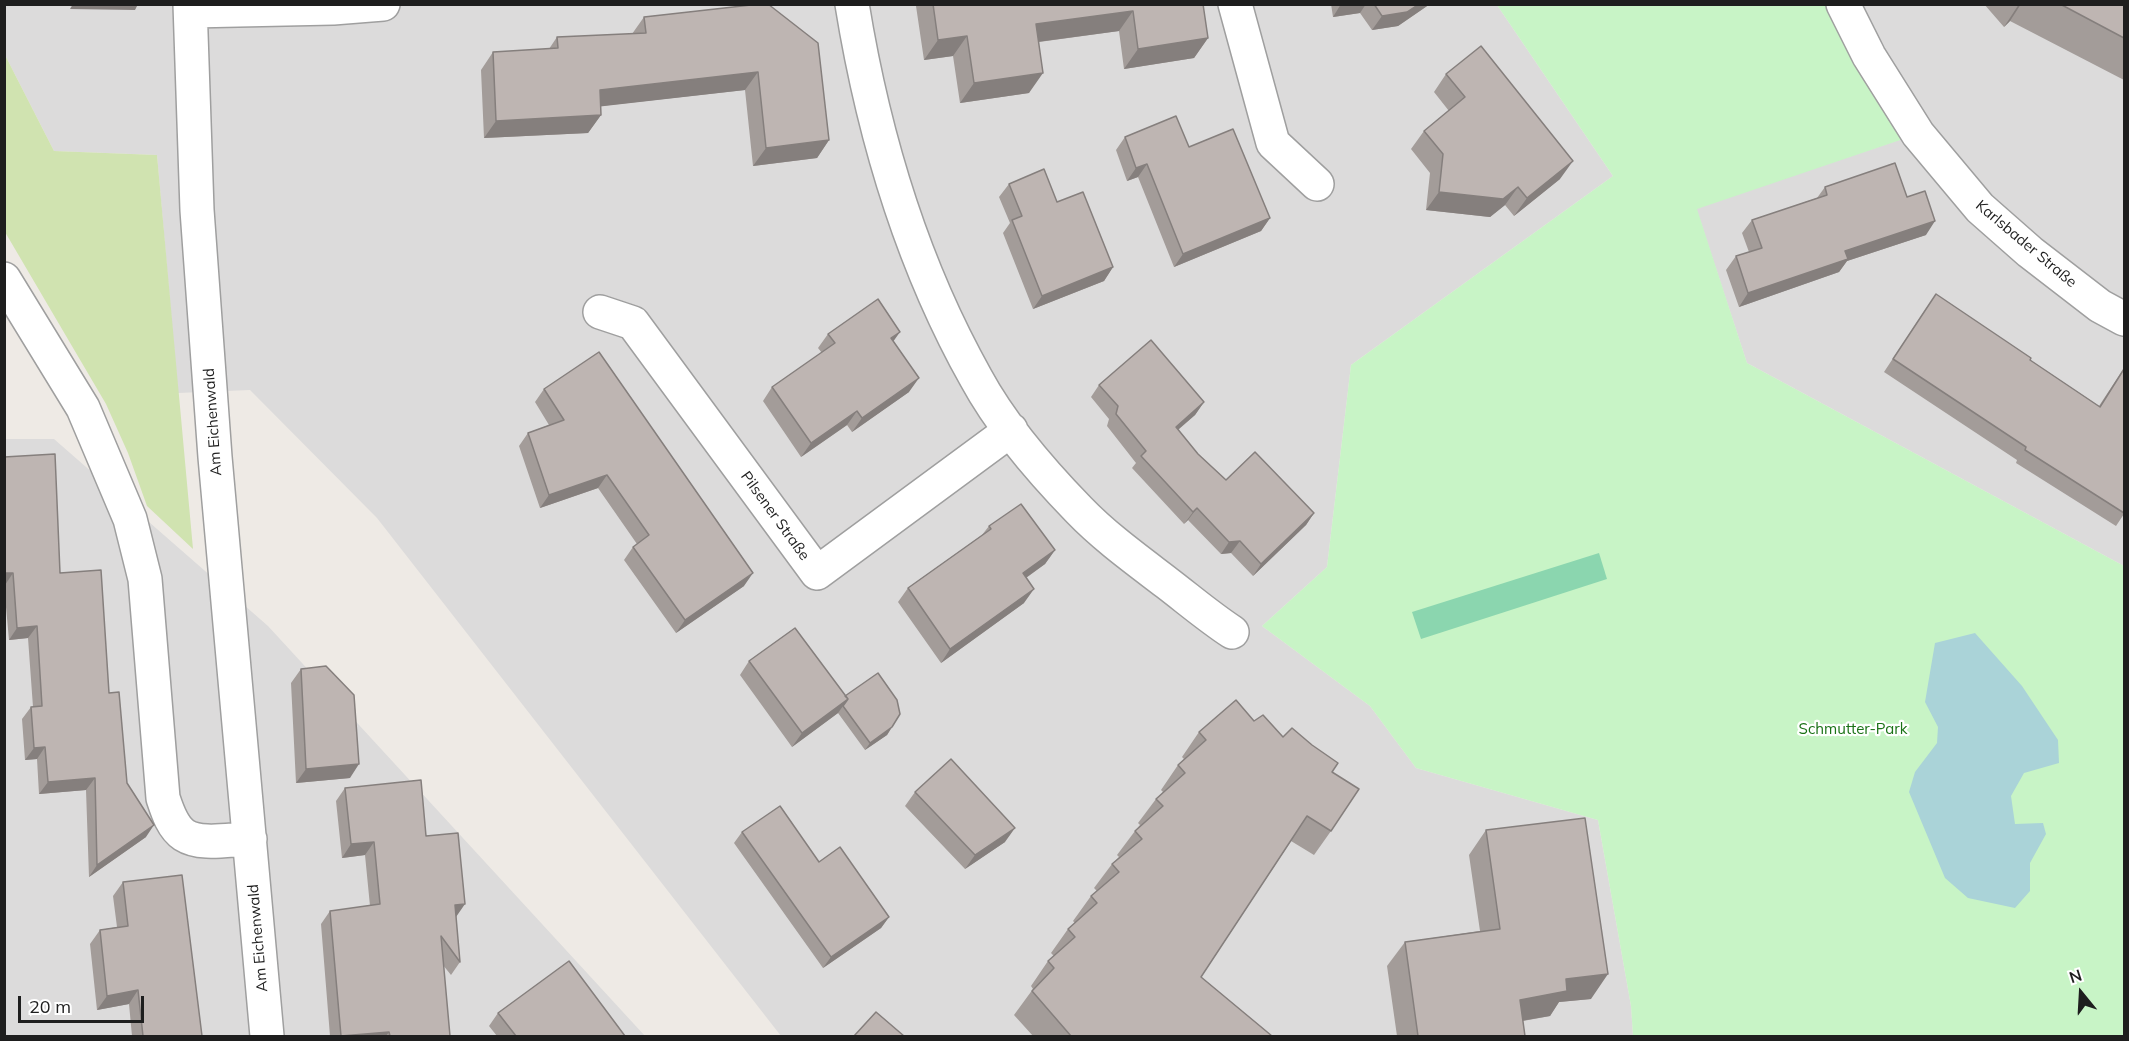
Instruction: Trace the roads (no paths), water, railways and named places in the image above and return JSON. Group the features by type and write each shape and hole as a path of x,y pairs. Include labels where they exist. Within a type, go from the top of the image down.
{"street":[{"path":"190,8 333,8 383,4"},
{"path":"852,4 873,105 894,183 920,260 976,380 1011,430 1081,512 1127,552 1232,632"},
{"path":"1235,4 1273,143 1317,184"},
{"name":"Karlsbader Straße","path":"1843,4 1869,56 1918,134 1973,200 2030,252 2100,306 2124,319"},
{"name":"Am Eichenwald","path":"190,8 197,210 215,457 267,1036"},
{"path":"4,279 82,408 129,519 145,579 163,798 170,818 183,835 202,840 250,839"},
{"name":"Pilsener Straße","path":"600,312 633,323 817,573 1011,430"}],"water":[{"path":"1975,633 2022,686 2058,740 2059,763 2024,773 2011,796 2015,824 2043,823 2046,834 2030,863 2030,891 2015,908 1968,898 1945,878 1909,792 1915,772 1937,743 1938,727 1925,702 1935,643"}],"park label":[{"name":"Schmutter-Park","path":"1853,729"}]}
